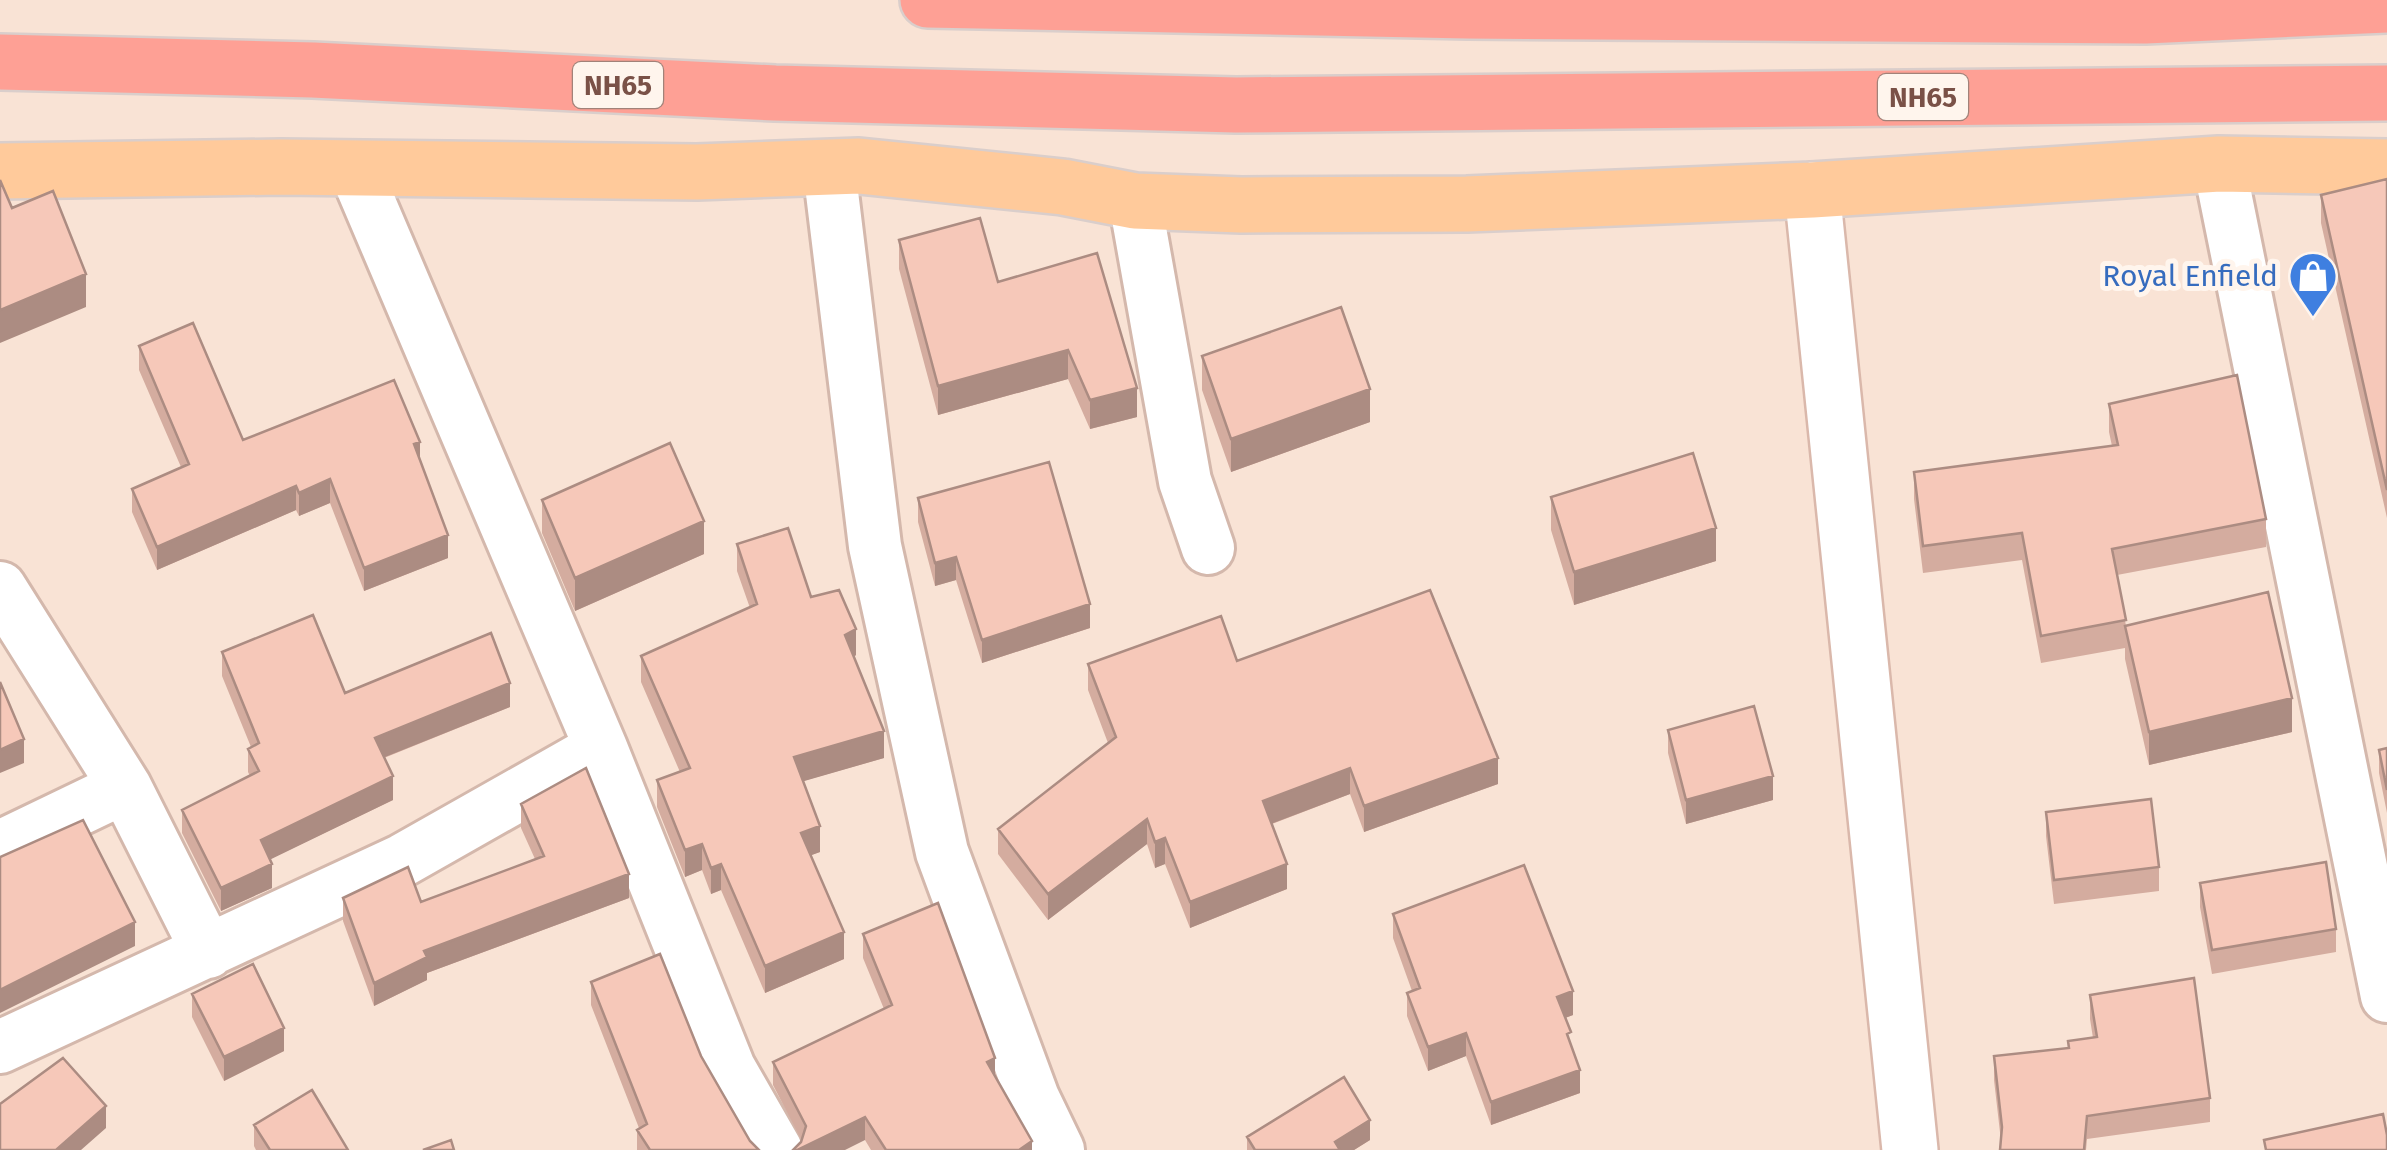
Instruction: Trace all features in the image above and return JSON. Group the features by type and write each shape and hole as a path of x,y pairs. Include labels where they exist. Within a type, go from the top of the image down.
{"highway":[{"path":"928,0 1468,12 2145,16 2387,5"},
{"name":"NH65","path":"0,62 332,71 775,93 1236,105 2387,93"}],"main road":[{"path":"0,171 354,167 697,172 858,166 1063,187 1135,201 1241,205 1467,204 1812,190 2219,164 2387,166"}],"street":[{"path":"2219,164 2387,996"},
{"path":"354,167 601,748 729,1068 776,1150"},
{"path":"829,168 875,546 942,852 1033,1098 1058,1150"},
{"path":"1812,190 1910,1150"},
{"path":"1135,201 1185,481 1208,548"},
{"path":"0,588 126,787 208,952"},
{"path":"0,1047 403,860 601,748"},
{"path":"0,847 126,787"}],"shaded area":[{"path":"0,0 2387,0 2387,1150 0,1150"}],"building":[{"path":"2387,179 2387,490 2321,195"},
{"path":"0,180 12,208 53,191 86,274 0,310"},
{"path":"980,218 998,282 1097,253 1137,388 1090,400 1068,350 938,386 899,240"},
{"path":"1341,307 1370,389 1231,439 1202,356"},
{"path":"193,323 243,440 394,380 420,442 414,444 448,535 364,568 330,479 299,493 296,486 157,547 132,489 189,464 139,346"},
{"path":"2237,375 2266,519 2112,549 2126,620 2041,636 2022,533 1923,546 1914,472 2118,445 2109,404"},
{"path":"670,443 704,521 575,578 542,500"},
{"path":"1693,453 1716,528 1574,572 1551,497"},
{"path":"1049,462 1090,604 982,640 956,557 935,563 918,498"},
{"path":"788,528 811,597 839,590 856,629 845,635 884,731 794,757 820,826 801,833 844,932 765,966 721,864 711,868 702,844 685,850 657,780 690,768 641,656 757,604 737,544"},
{"path":"1430,590 1498,758 1364,806 1350,768 1263,801 1287,864 1190,902 1165,838 1155,842 1147,819 1048,894 998,829 1116,737 1088,664 1221,616 1237,661"},
{"path":"2268,592 2292,698 2149,732 2125,626"},
{"path":"313,615 345,693 491,633 510,683 375,738 393,776 261,840 272,864 221,888 182,810 259,771 248,749 259,743 222,652"},
{"path":"0,682 24,739 0,750"},
{"path":"1754,706 1773,776 1686,800 1668,730"},
{"path":"2387,748 2387,790 2379,750"},
{"path":"586,768 629,874 424,951 427,957 374,983 343,898 408,867 421,902 544,856 521,804"},
{"path":"2151,799 2159,867 2054,880 2046,812"},
{"path":"83,820 135,922 0,990 0,857"},
{"path":"2326,862 2336,929 2212,950 2200,883"},
{"path":"1524,865 1573,991 1557,997 1580,1070 1491,1102 1466,1033 1428,1047 1407,993 1420,988 1393,914"},
{"path":"938,903 995,1058 987,1062 1032,1141 1019,1150 886,1150 865,1117 793,1150 801,1142 806,1126 773,1062 892,1005 863,934"},
{"path":"660,954 701,1056 759,1150 650,1150 637,1130 647,1124 591,982"},
{"path":"253,964 284,1028 224,1057 192,994"},
{"path":"2194,978 2210,1098 2087,1116 2084,1150 2000,1150 2002,1127 1994,1056 2069,1048 2068,1041 2097,1037 2090,995"},
{"path":"63,1058 106,1106 56,1150 0,1150 0,1104"},
{"path":"1344,1077 1370,1120 1335,1142 1340,1150 1255,1150 1247,1137"},
{"path":"312,1090 348,1150 270,1150 254,1125"},
{"path":"2383,1114 2387,1150 2266,1150 2264,1140"},
{"path":"451,1140 454,1150 423,1150"}],"place":[{"name":"Royal Enfield","path":"2313,318"}]}
